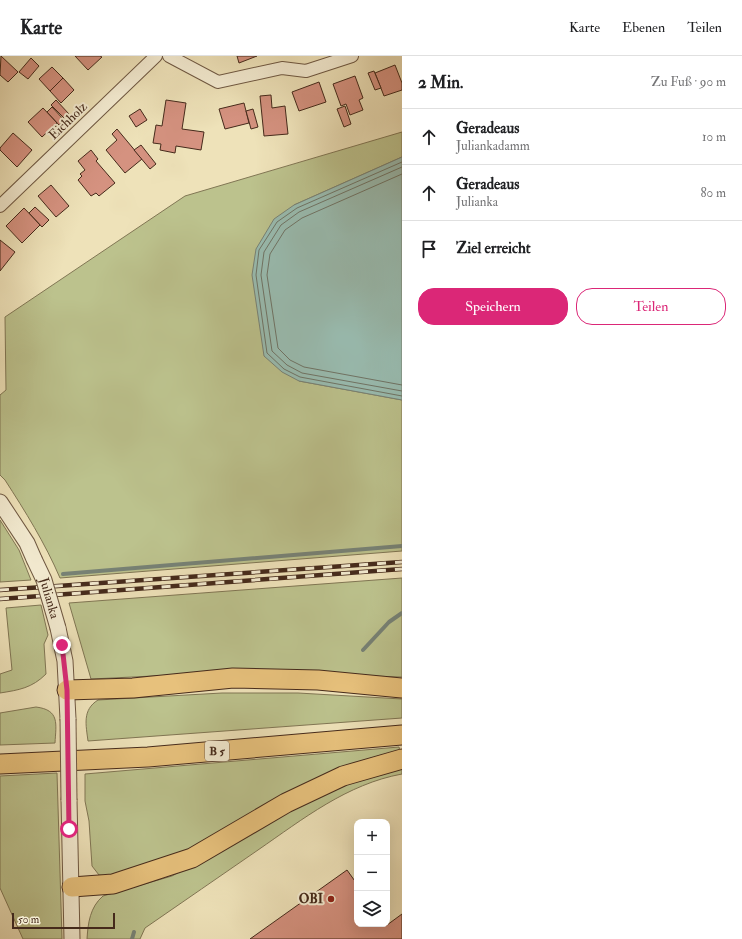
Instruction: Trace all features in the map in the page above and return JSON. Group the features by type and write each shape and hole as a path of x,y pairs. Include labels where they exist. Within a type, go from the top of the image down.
{"highway":[{"path":"67,690 133,688 233,678 318,680 402,688"},
{"name":"B 5","path":"0,764 148,757 402,735"},
{"path":"72,887 113,884 192,858 286,803 343,776 402,758"}],"street":[{"name":"Eichholz","path":"0,206 156,56"},
{"path":"169,56 218,82 282,68 306,71 352,56"},
{"name":"Julianka","path":"0,502 27,543 44,580 58,628 65,661 68,720 72,939"}],"green space":[{"path":"402,132 402,157 294,205 299,381 402,400 402,551 60,578 48,552 20,503 0,475 0,395 6,390 5,317 185,196"},
{"path":"0,520 19,550 31,580 0,582"},
{"path":"402,578 402,677 235,672 91,679 69,603"},
{"path":"41,605 48,635 44,644 46,674 41,679 25,688 0,693 0,674 12,670 6,608"},
{"path":"222,693 298,693 402,699 402,718 88,741 86,724 87,713 89,708 98,700"},
{"path":"36,707 49,711 53,715 56,724 55,743 0,745 0,713"},
{"path":"399,747 400,751 187,852 108,876 99,875 92,866 89,821 85,801 85,774"},
{"path":"402,764 402,774 382,779 344,794 309,815 145,928 140,939 87,939 92,910 103,896 172,876 309,801 370,775"},
{"path":"57,773 62,939 23,939 0,888 0,776"}],"water":[{"path":"402,157 402,400 299,381 282,372 264,356 252,275 256,249 274,219 294,205"}],"building":[{"path":"1,56 18,72 8,82 0,75"},
{"path":"75,56 100,56 102,57 88,70"},
{"path":"237,56 257,56 239,63"},
{"path":"31,58 39,66 28,79 19,72"},
{"path":"395,65 402,83 402,90 384,96 375,73"},
{"path":"52,67 63,78 50,91 39,79"},
{"path":"374,71 381,88 375,90 368,73"},
{"path":"355,76 363,98 359,100 363,110 350,115 346,104 341,106 333,84"},
{"path":"63,78 74,90 61,103 50,91"},
{"path":"319,82 326,102 299,111 292,92"},
{"path":"271,95 272,108 285,106 288,134 264,136 260,96"},
{"path":"56,100 69,114 64,118 51,105"},
{"path":"166,100 186,103 182,129 204,132 201,150 176,146 175,153 160,150 161,144 153,143 156,125 162,126"},
{"path":"244,103 249,123 225,129 219,109"},
{"path":"345,106 351,124 344,127 337,109"},
{"path":"52,107 64,120 59,125 47,112"},
{"path":"43,108 57,123 42,137 28,122"},
{"path":"140,109 147,120 136,127 129,116"},
{"path":"253,109 258,127 251,129 246,111"},
{"path":"117,129 142,159 125,173 106,150 117,140 112,134"},
{"path":"13,133 32,150 17,167 0,150 0,148"},
{"path":"141,145 156,164 150,169 134,150"},
{"path":"91,150 98,159 96,161 115,183 99,196 96,193 91,196 78,180 82,176 80,174 85,170 78,161"},
{"path":"51,185 69,206 56,217 38,196"},
{"path":"35,207 49,220 42,227 29,213"},
{"path":"24,208 40,225 22,243 6,226"},
{"path":"0,240 15,252 0,271"},
{"name":"OBI","path":"347,870 354,880 354,927 390,927 390,923 402,914 402,939 250,939"}],"waterway":[{"path":"63,574 402,546"},
{"path":"363,650 389,622 402,613"},
{"path":"132,939 134,932"}],"railway":[{"path":"0,590 402,562"},
{"path":"0,599 402,569"}],"place":[{"name":"OBI","path":"331,899"}],"route":[{"path":"62,645 65,661 67,690 69,829"}]}
